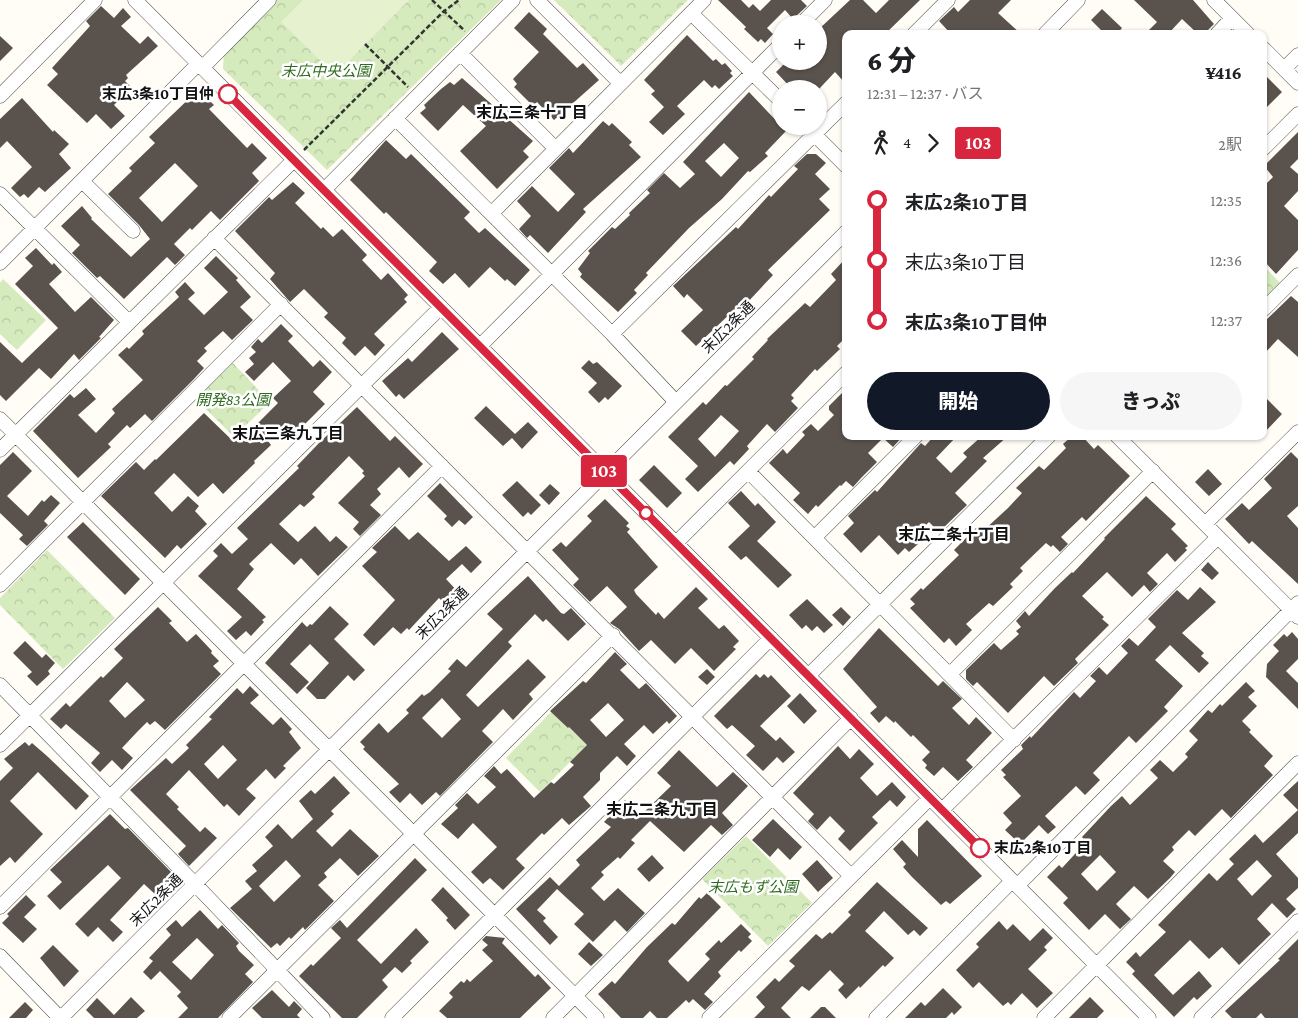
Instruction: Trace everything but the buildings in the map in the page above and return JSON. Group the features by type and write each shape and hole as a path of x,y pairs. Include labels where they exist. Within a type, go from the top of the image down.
{"street":[{"path":"0,96 95,0"},
{"path":"135,0 1150,1018"},
{"path":"0,263 269,0"},
{"path":"324,190 513,0"},
{"path":"537,0 620,83"},
{"path":"492,213 704,0"},
{"path":"810,15 825,0"},
{"path":"918,30 948,0"},
{"path":"1048,30 1078,0"},
{"path":"1218,1 1244,30"},
{"path":"692,13 772,92"},
{"path":"1221,30 1232,18"},
{"path":"1267,52 1298,83"},
{"path":"460,53 555,148"},
{"path":"480,346 772,53"},
{"path":"1284,69 1298,55"},
{"path":"827,117 842,105"},
{"path":"1267,145 1298,114"},
{"path":"395,118 612,334 676,402"},
{"path":"612,334 805,135"},
{"path":"815,135 842,162"},
{"path":"0,450 294,160"},
{"path":"82,181 133,231"},
{"path":"0,194 129,322"},
{"name":"末広2条通","path":"60,1018 842,236"},
{"path":"214,238 528,550 851,876"},
{"path":"1267,306 1298,275"},
{"path":"0,584 281,304"},
{"path":"0,745 441,307"},
{"path":"676,544 842,377"},
{"path":"0,419 597,1018"},
{"path":"1205,524 1298,432"},
{"path":"815,538 912,440"},
{"path":"808,676 1045,440"},
{"path":"876,1018 1296,610 1218,537 1152,471 1128,440"},
{"path":"0,907 442,466"},
{"path":"748,471 1014,740"},
{"path":"950,674 1152,471"},
{"path":"942,810 1218,537"},
{"path":"229,1018 613,636"},
{"path":"392,1018 771,638"},
{"path":"0,685 111,796 323,1018"},
{"path":"553,1018 851,718"},
{"path":"1044,1018 1298,763"},
{"path":"709,1018 930,798"},
{"path":"1201,1018 1298,921"},
{"path":"0,956 60,1018"}],"path":[{"path":"432,0 474,39"},
{"path":"294,160 443,12 459,0"},
{"path":"365,44 417,96"}],"green space":[{"name":"末広中央公園","path":"273,0 501,0 327,170 223,69 224,49"},
{"path":"303,0 409,0 335,75 281,22"},
{"path":"554,0 688,0 621,66"},
{"path":"1267,269 1280,283 1267,296"},
{"path":"3,279 46,320 17,350 0,334 0,283"},
{"name":"開発83公園","path":"233,363 270,402 234,437 196,399"},
{"path":"47,550 115,618 63,669 0,605 0,598"},
{"path":"552,711 587,745 540,792 506,758"},
{"name":"末広もず公園","path":"746,836 812,903 768,946 702,879"}],"bus line":[{"name":"103","path":"228,94 980,848"}],"place":[{"name":"末広3条10丁目仲","path":"228,94"},
{"name":"末広2条10丁目","path":"980,848"}],"district":[{"name":"末広三条十丁目","path":"532,112"},
{"name":"末広三条九丁目","path":"288,433"},
{"name":"末広二条十丁目","path":"954,534"},
{"name":"末広二条九丁目","path":"662,809"}]}
